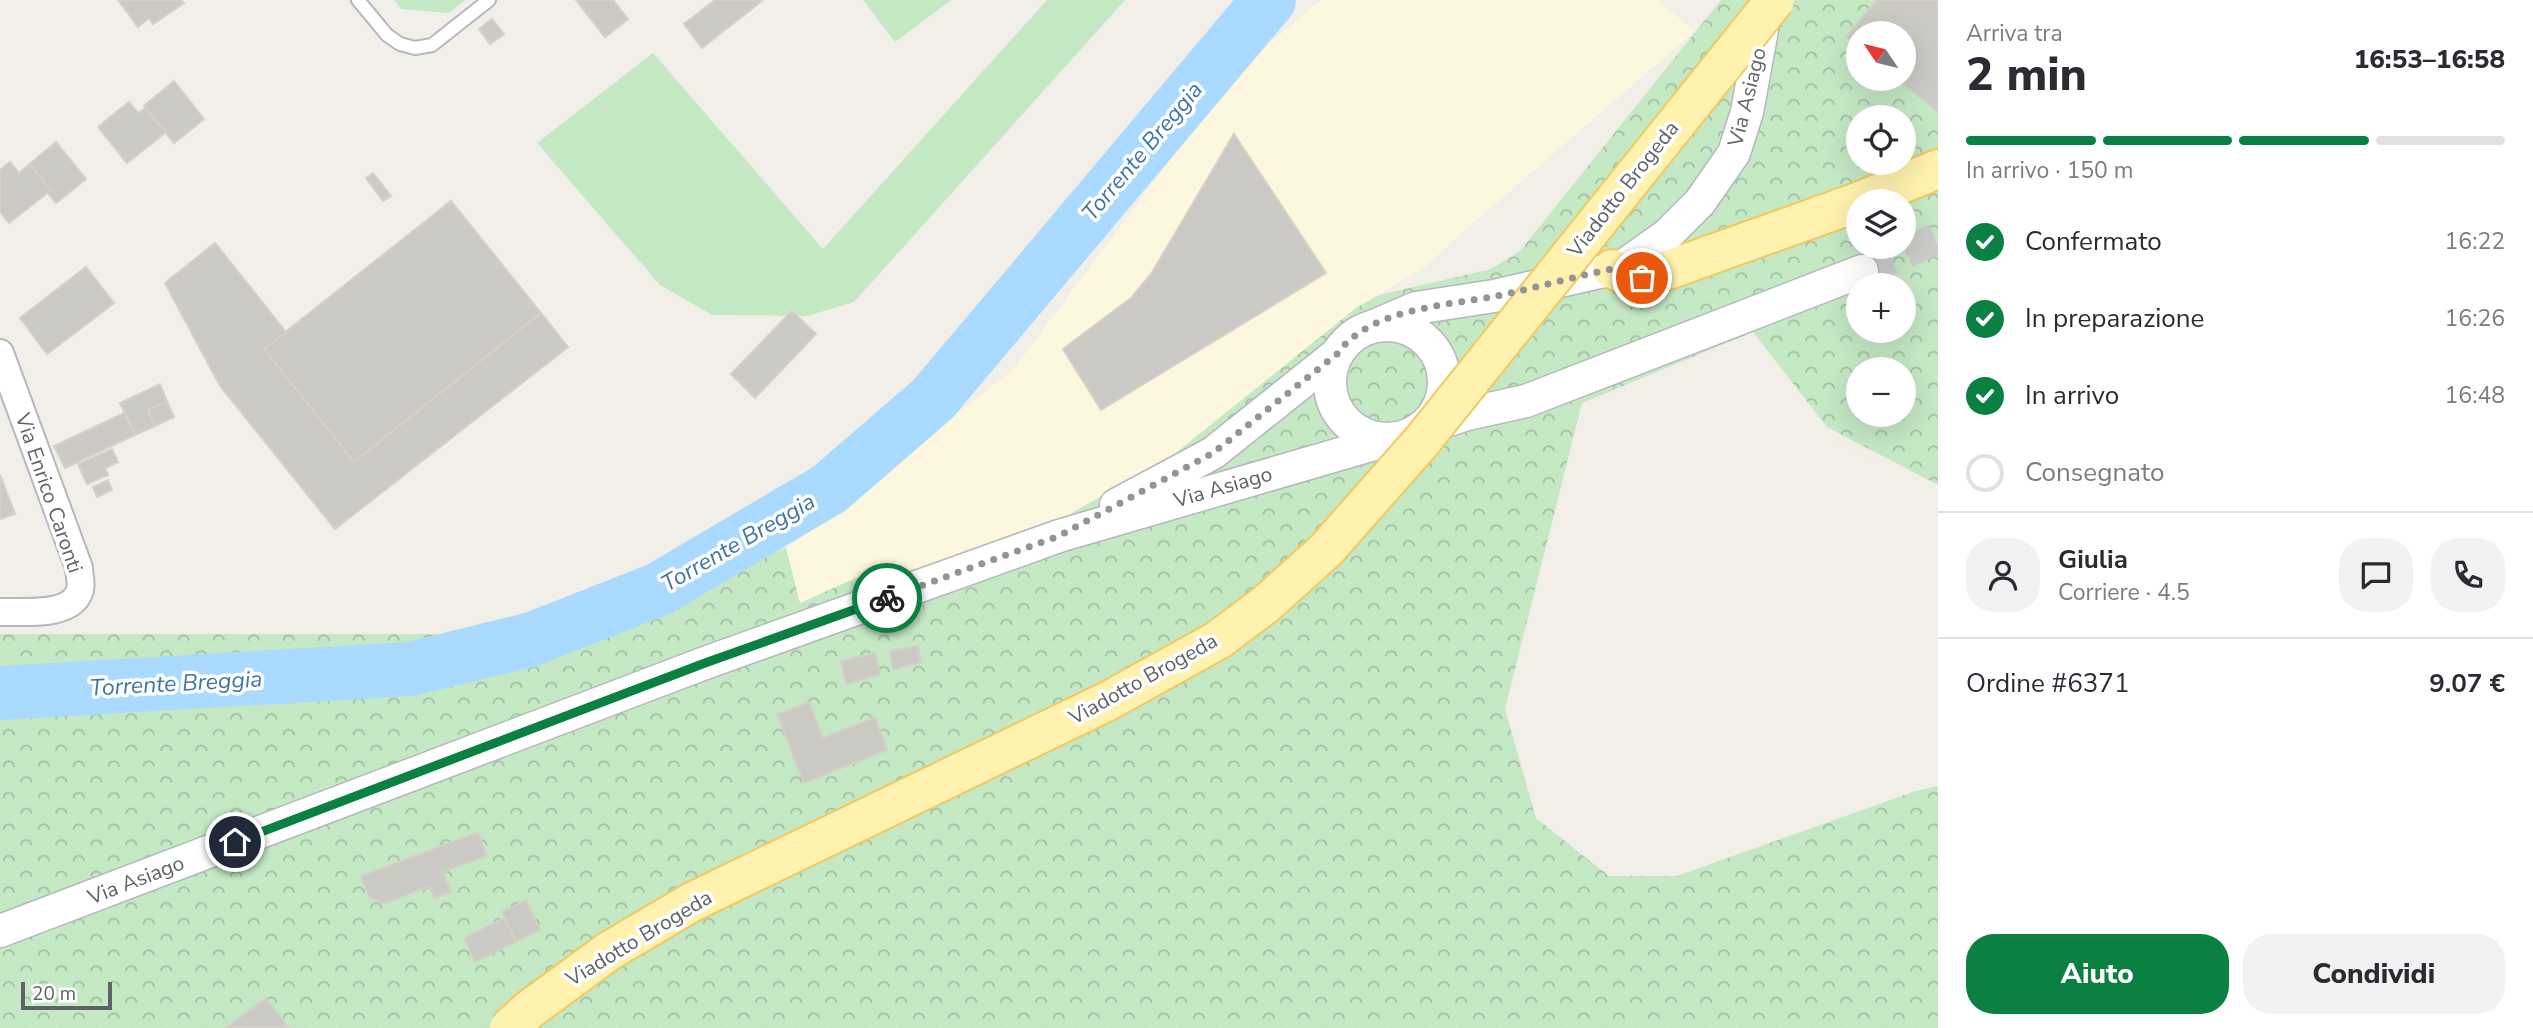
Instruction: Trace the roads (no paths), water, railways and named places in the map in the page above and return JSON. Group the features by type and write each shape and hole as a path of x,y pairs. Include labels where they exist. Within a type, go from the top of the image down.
{"main road":[{"name":"Viadotto Brogeda","path":"509,1028 530,1009 590,965 692,902 1120,696 1218,640 1266,604 1326,550 1422,441 1775,0"},
{"path":"1889,189 1938,169"},
{"path":"1612,269 1631,277 1651,276 1846,206"}],"street":[{"name":"Via Asiago","path":"1372,327 1416,309 1494,296 1622,267 1667,235 1700,202 1734,153 1747,112 1767,0"},
{"path":"1420,430 1439,407 1443,393 1444,379 1437,353 1422,336 1392,325 1372,327 1350,339 1337,354 1331,370 1331,396 1341,417 1352,429 1363,435 1388,440 1408,436 1467,414 1526,401 1862,271"},
{"name":"Via Enrico Caronti","path":"0,354 79,568 80,590 71,603 57,611 0,612"},
{"name":"Via Asiago","path":"1059,536 1213,453 1337,354"},
{"name":"Via Asiago","path":"0,931 705,663 1059,536 1388,440"}],"lane":[{"path":"358,0 387,35 400,44 415,48 432,46 489,0"}],"waterway":[{"name":"Torrente Breggia","path":"0,693 410,669 527,641 659,589 829,489 933,399 1269,0"}],"tunnel":[{"path":"1862,271 1938,238"}]}
